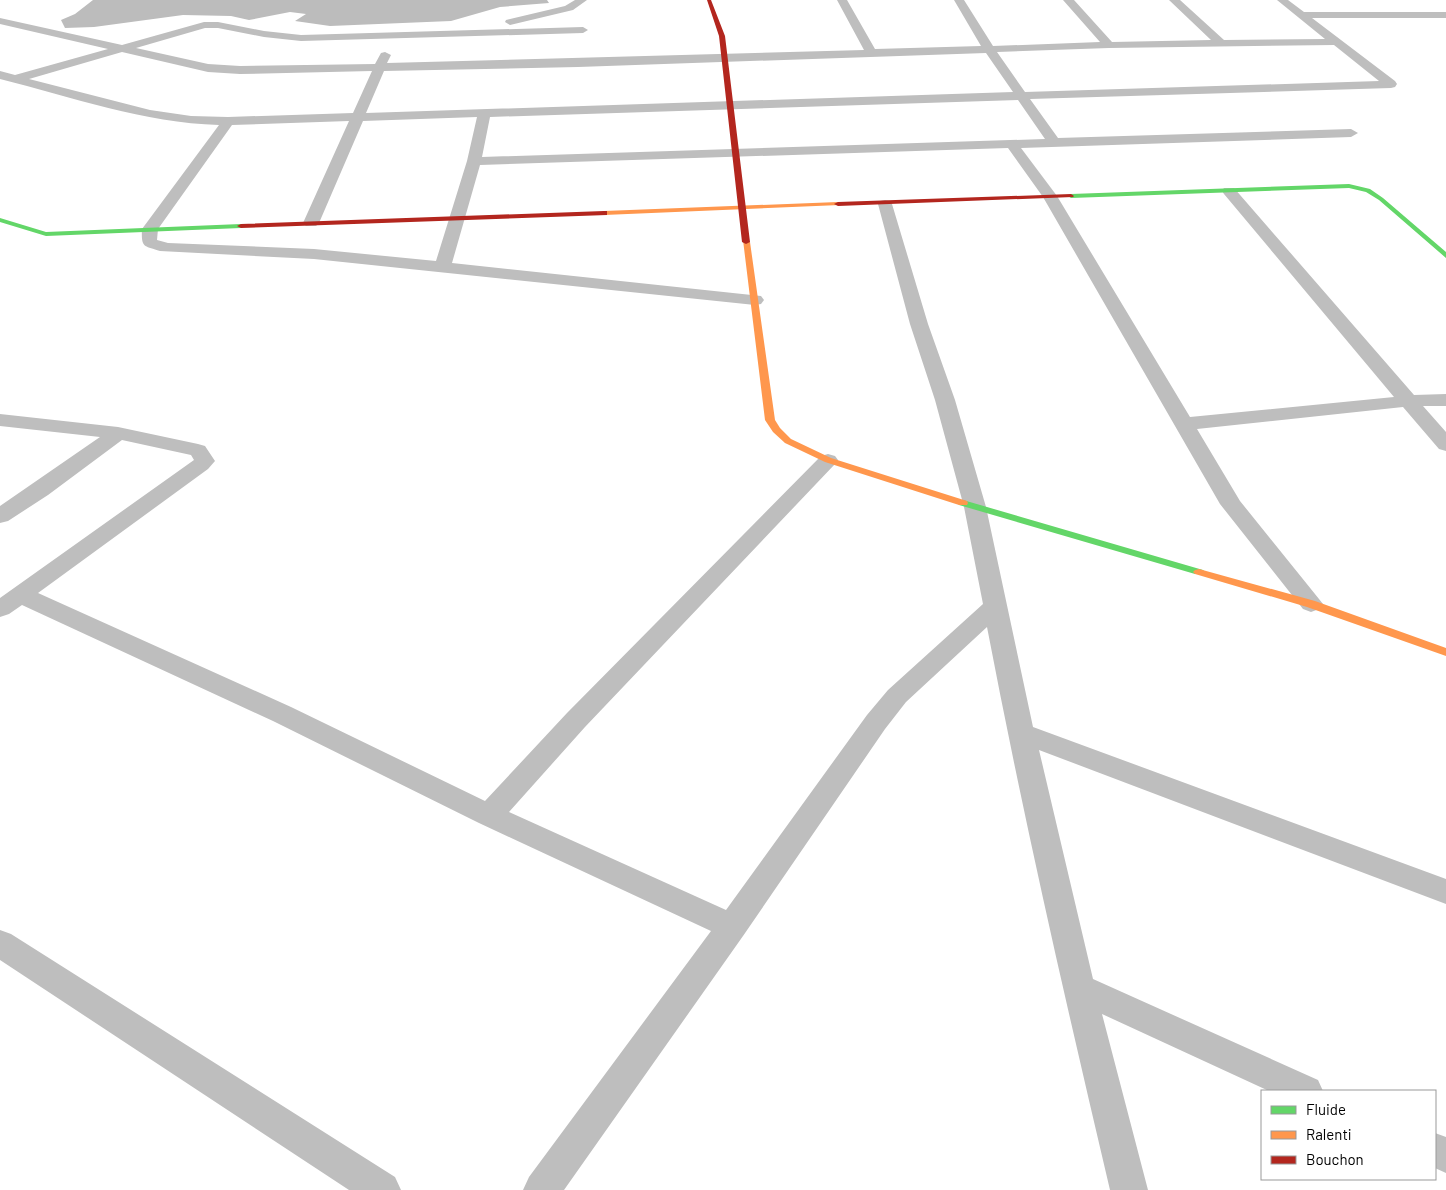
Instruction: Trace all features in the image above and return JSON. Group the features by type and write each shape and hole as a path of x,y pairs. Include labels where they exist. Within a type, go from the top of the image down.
{"street":[{"path":"709,0 722,36 723,57 731,105 742,209 770,420 776,430 788,441 828,460 975,508 1311,604 1446,652"},
{"path":"842,0 872,54"},
{"path":"959,0 989,49 1054,141"},
{"path":"1068,0 1109,45"},
{"path":"1174,0 1221,43"},
{"path":"0,75 159,116 191,120 228,121 1391,84 1334,42 1282,0"},
{"path":"457,34 569,8 584,16"},
{"path":"1302,15 1446,15"},
{"path":"0,84 198,26 212,25 286,37 457,34 584,16"},
{"path":"0,21 208,68 227,70 379,68 579,59 872,54 1109,45 1334,42"},
{"path":"311,223 395,35"},
{"path":"443,266 474,161 484,113"},
{"path":"228,121 150,229 148,242 166,248 314,254 755,300"},
{"path":"474,161 736,154 1054,141 1351,134"},
{"path":"1011,143 1050,196 1231,504 1311,604"},
{"path":"3,224 46,234 1349,186 1368,190 1446,256"},
{"path":"1229,191 1446,445"},
{"path":"885,204 919,324 945,400 975,508 1021,733 1079,988 1129,1190"},
{"path":"1183,424 1409,401 1446,400"},
{"path":"5,423 118,433 198,450 205,460 201,466 11,602"},
{"path":"0,516 40,490 118,433"},
{"path":"489,815 576,720 828,460"},
{"path":"11,602 282,714 489,815 732,927"},
{"path":"542,1190 732,927 876,722 892,703 994,606"},
{"path":"1021,733 1446,892"},
{"path":"0,943 382,1190"},
{"path":"1079,988 1304,1090"}],"shaded area":[{"path":"93,0 547,0 549,3 500,7 451,21 330,26 295,21 306,14 290,12 249,20 231,16 183,15 94,27 65,28 61,20 75,14"}],"traffic: fast":[{"path":"1071,196 1349,186 1368,190 1381,199 1446,256"},
{"path":"0,220 46,234 241,226"},
{"path":"963,503 1199,572"}],"traffic: slow":[{"path":"604,213 838,204"},
{"path":"746,242 770,420 776,430 788,441 828,460 963,503"},
{"path":"1199,572 1311,604 1446,652"}],"traffic: jam":[{"path":"709,0 722,36 746,242"},
{"path":"838,204 1071,196"},
{"path":"241,226 604,213"}]}
